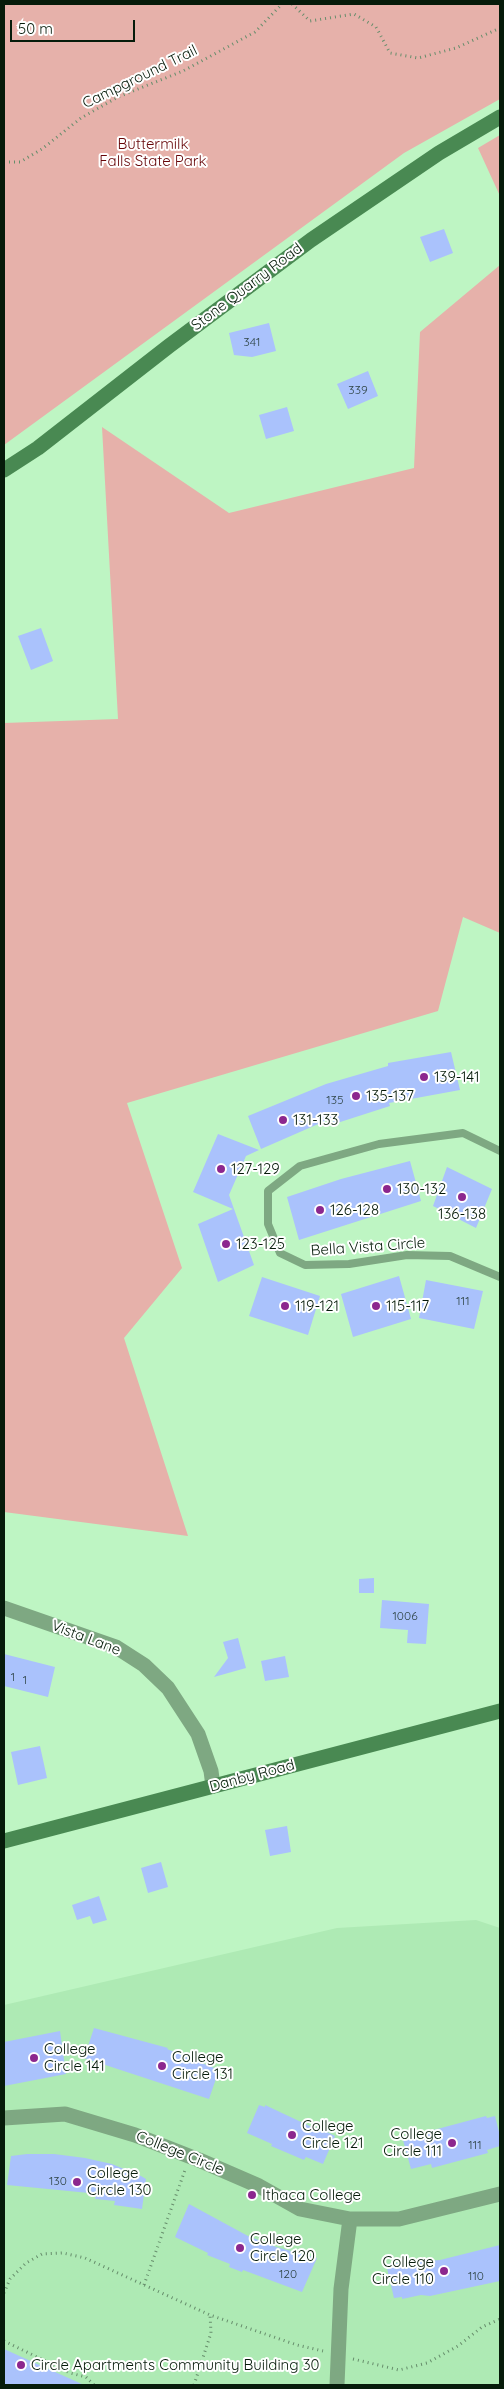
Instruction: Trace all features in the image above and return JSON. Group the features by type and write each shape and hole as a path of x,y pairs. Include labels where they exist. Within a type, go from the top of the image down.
{"street":[{"name":"Stone Quarry Road","path":"4,470 38,448 169,346 311,240 432,158 500,117"},
{"name":"Vista Lane","path":"4,1608 116,1647 144,1665 168,1688 198,1734 211,1771 214,1786"},
{"name":"Danby Road","path":"4,1841 500,1711"},
{"name":"College Circle","path":"4,2118 65,2114 135,2135 190,2156 259,2186 300,2209 350,2220 399,2219 500,2194"},
{"path":"337,2385 341,2288 350,2220"}],"lane":[{"name":"Bella Vista Circle","path":"500,1151 463,1133 379,1144 300,1166 268,1191 268,1224 280,1253 305,1265 349,1264 408,1255 450,1256 500,1277"}],"path":[{"name":"Campground Trail","path":"4,162 20,162 42,149 81,118 118,97 182,71 255,32 282,4"},
{"path":"292,4 310,21 354,14 376,27 390,53 418,58 456,48 500,28"},
{"path":"144,2285 190,2156"},
{"path":"4,2293 10,2279 26,2262 42,2254 63,2253 85,2258 210,2315 297,2345 399,2370 427,2363 458,2346 482,2327 500,2319"},
{"path":"194,2385 211,2333 210,2315"},
{"path":"4,2341 70,2372 86,2377 94,2385"}],"shaded area":[{"name":"Ithaca College","path":"476,1920 500,1928 500,2385 4,2385 4,2005 337,1928"}],"green space":[{"name":"Buttermilk Falls State Park","path":"4,4 500,4 500,99 404,153 4,445"},
{"path":"500,135 500,196 478,148"},
{"path":"500,265 500,933 463,917 438,1011 127,1103 182,1268 124,1338 188,1536 4,1512 4,723 118,719 102,427 229,513 414,468 420,332"}],"building":[{"path":"444,229 453,253 430,262 420,237"},
{"path":"269,323 276,351 252,357 234,355 229,333"},
{"path":"368,371 378,396 348,409 337,384"},
{"path":"287,407 294,431 266,439 259,415"},
{"path":"41,628 53,661 31,670 18,636"},
{"path":"451,1052 460,1090 389,1103 390,1106 334,1124 332,1118 261,1149 248,1116 326,1084 388,1066 388,1063"},
{"path":"218,1134 259,1150 246,1156 229,1195 254,1265 218,1282 198,1224 233,1209 193,1192"},
{"path":"410,1161 421,1201 299,1240 287,1197 341,1179"},
{"name":"136-138","path":"447,1167 492,1189 476,1228 433,1206"},
{"name":"115-117","path":"399,1276 411,1319 353,1337 341,1294"},
{"name":"119-121","path":"262,1277 320,1296 308,1335 249,1316"},
{"path":"426,1280 483,1291 474,1329 419,1318"},
{"path":"374,1578 374,1593 359,1593 359,1579"},
{"path":"382,1600 429,1604 426,1644 407,1643 408,1630 380,1628"},
{"path":"238,1638 246,1668 214,1677 228,1658 223,1642"},
{"path":"4,1654 55,1667 48,1697 4,1686"},
{"path":"285,1656 289,1677 265,1681 261,1661"},
{"path":"40,1746 47,1778 18,1785 11,1752"},
{"path":"287,1826 291,1852 270,1856 265,1830"},
{"path":"161,1862 168,1887 148,1893 141,1868"},
{"path":"99,1896 107,1920 93,1924 90,1916 77,1920 72,1905"},
{"name":"College Circle 131","path":"94,2028 168,2048 219,2070 209,2099 84,2058"},
{"name":"College Circle 141","path":"60,2031 66,2074 4,2086 4,2042"},
{"name":"College Circle 121","path":"259,2105 265,2107 265,2105 335,2136 323,2164 306,2157 304,2160 247,2133"},
{"name":"College Circle 111","path":"486,2116 487,2118 495,2116 500,2136 500,2146 487,2150 488,2153 432,2168 431,2164 411,2169 403,2140 412,2138 411,2136"},
{"name":"College Circle 130","path":"54,2154 85,2158 112,2164 141,2176 146,2179 142,2209 114,2205 115,2201 95,2199 96,2196 88,2195 89,2193 7,2185 11,2156"},
{"name":"College Circle 120","path":"189,2204 248,2236 276,2247 317,2258 302,2292 243,2270 242,2272 229,2267 230,2264 207,2255 208,2253 175,2237"},
{"name":"College Circle 110","path":"500,2245 500,2281 430,2296 394,2298 386,2264 440,2260"},
{"name":"Circle Apartments Community Building 30","path":"4,2349 84,2385 4,2385"}],"place":[{"name":"139-141","path":"424,1077"},
{"name":"135-137","path":"356,1096"},
{"name":"131-133","path":"283,1120"},
{"name":"127-129","path":"221,1169"},
{"name":"130-132","path":"387,1189"},
{"name":"136-138","path":"462,1197"},
{"name":"126-128","path":"320,1210"},
{"name":"123-125","path":"226,1244"},
{"name":"119-121","path":"285,1306"},
{"name":"115-117","path":"376,1306"},
{"name":"College Circle 141","path":"34,2058"},
{"name":"College Circle 131","path":"162,2066"},
{"name":"College Circle 121","path":"292,2135"},
{"name":"College Circle 111","path":"452,2143"},
{"name":"College Circle 130","path":"77,2182"},
{"name":"Ithaca College","path":"252,2195"},
{"name":"College Circle 120","path":"240,2248"},
{"name":"College Circle 110","path":"444,2271"},
{"name":"Circle Apartments Community Building 30","path":"21,2365"}]}
